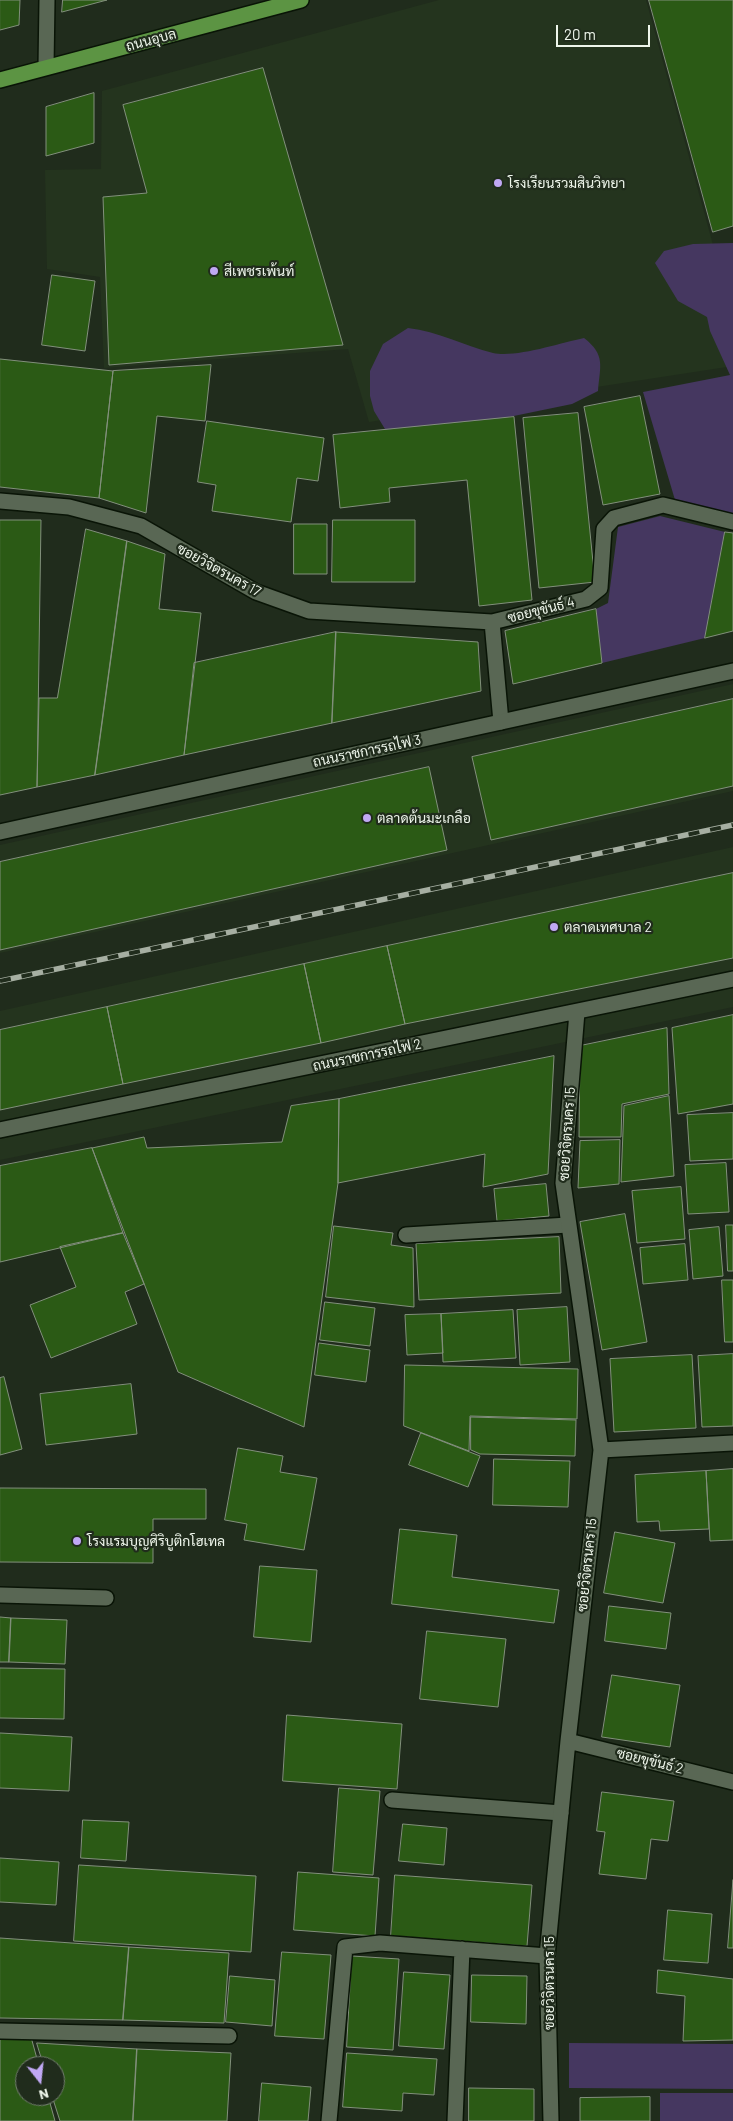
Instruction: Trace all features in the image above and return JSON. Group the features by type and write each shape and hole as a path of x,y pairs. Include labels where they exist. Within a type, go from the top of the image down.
{"main road":[{"name":"ถนนอุบล","path":"0,80 301,0"}],"street":[{"path":"46,68 47,0"},
{"name":"ซอยวิจิตรนคร 17","path":"0,501 69,507 141,526 256,592 309,611 492,622"},
{"name":"ซอยขุขันธ์ 4","path":"492,622 586,599 600,588 604,529 614,518 663,505 733,522"},
{"path":"492,622 501,722"},
{"name":"ถนนราชการรถไฟ 3","path":"0,832 733,671"},
{"name":"ถนนราชการรถไฟ 2","path":"0,1130 733,980"},
{"name":"ซอยวิจิตรนคร 15","path":"551,2121 547,1956 568,1741 601,1450 563,1183 577,1012"},
{"path":"406,1234 568,1225"},
{"path":"601,1450 733,1443"},
{"path":"0,1595 106,1598"},
{"name":"ซอยขุขันธ์ 2","path":"568,1741 733,1782"},
{"path":"392,1800 561,1813"},
{"path":"329,2121 345,1948 380,1943 547,1956"},
{"path":"455,2121 462,1949"},
{"path":"0,2031 229,2036"}],"shaded area":[{"name":"โรงเรียนรวมสินวิทยา","path":"439,0 646,0 733,318 733,366 369,422 348,349 104,368 100,277 47,269 45,170 101,169 102,91"},
{"path":"733,243 733,515 675,500 643,392 730,375 710,331 707,317 678,301 655,263 664,251 693,244"},
{"path":"408,328 430,332 482,350 503,354 526,352 584,338 596,350 599,356 598,391 572,404 402,439 388,434 374,411 370,396 370,371 383,344"},
{"path":"660,516 725,532 705,638 602,663 596,609 608,603 618,527"},
{"name":"ตลาดต้นมะเกลือ","path":"733,684 733,791 0,953 0,845"},
{"name":"ตลาดเทศบาล 2","path":"733,847 733,1007 0,1160 0,1011"},
{"path":"569,2043 733,2044 733,2089 569,2088"},
{"path":"660,2093 733,2093 733,2121 660,2121"}],"building":[{"path":"0,0 20,0 19,25 0,30"},
{"path":"63,0 107,0 62,12"},
{"path":"649,0 733,0 733,226 713,232"},
{"name":"สีเพชรเพ้นท์","path":"263,68 343,345 109,365 103,197 147,193 123,105"},
{"path":"94,93 94,143 46,156 46,107"},
{"path":"52,275 95,281 85,351 42,345"},
{"path":"0,359 113,371 99,498 0,487"},
{"path":"211,365 205,421 157,416 146,513 99,498 113,371"},
{"path":"640,396 660,494 603,505 584,407"},
{"path":"578,413 595,582 539,588 523,418"},
{"path":"514,417 532,600 479,606 467,480 389,488 390,502 340,508 333,435"},
{"path":"207,421 324,438 318,481 297,478 291,522 212,511 216,485 198,482"},
{"path":"0,520 41,520 37,787 0,795"},
{"path":"333,520 415,520 415,582 332,582"},
{"path":"294,524 327,524 327,574 294,574"},
{"path":"86,529 127,541 95,775 37,787 39,698 57,698"},
{"path":"725,532 733,533 733,631 705,638"},
{"path":"127,541 165,554 159,609 201,613 184,755 95,775"},
{"path":"596,609 602,663 513,684 505,631"},
{"path":"336,632 332,723 184,755 194,663"},
{"path":"336,632 478,642 481,691 332,723"},
{"path":"733,699 733,786 491,840 472,757"},
{"path":"429,767 447,850 0,950 0,862"},
{"path":"733,873 733,958 405,1024 387,946"},
{"path":"387,946 405,1024 321,1043 304,964"},
{"path":"304,964 321,1043 123,1084 107,1007"},
{"path":"107,1007 123,1084 0,1110 0,1030"},
{"path":"733,1015 733,1104 678,1114 672,1028"},
{"path":"667,1028 669,1094 622,1104 621,1137 579,1137 580,1046"},
{"path":"554,1056 548,1174 483,1187 485,1154 338,1183 339,1099"},
{"path":"669,1096 674,1176 621,1182 624,1106"},
{"path":"339,1099 338,1183 304,1427 178,1372 92,1148 144,1137 147,1148 282,1142 291,1106"},
{"path":"733,1113 733,1159 690,1161 687,1115"},
{"path":"620,1140 619,1184 578,1188 580,1141"},
{"path":"92,1148 123,1233 0,1262 0,1166"},
{"path":"726,1163 729,1212 688,1214 685,1165"},
{"path":"546,1184 549,1216 497,1221 494,1189"},
{"path":"681,1187 685,1239 637,1243 632,1191"},
{"path":"625,1214 647,1342 602,1350 580,1222"},
{"path":"726,1225 733,1225 733,1271 728,1271"},
{"path":"334,1226 393,1233 391,1245 413,1248 414,1307 326,1297"},
{"path":"719,1227 723,1276 693,1279 689,1230"},
{"path":"123,1233 144,1284 125,1292 137,1324 51,1358 30,1305 76,1287 60,1247"},
{"path":"559,1237 561,1293 419,1300 416,1244"},
{"path":"685,1244 688,1280 643,1284 640,1248"},
{"path":"722,1280 733,1280 733,1342 725,1342"},
{"path":"325,1302 375,1308 370,1346 320,1340"},
{"path":"567,1307 570,1362 520,1365 517,1310"},
{"path":"513,1310 516,1358 443,1362 441,1314"},
{"path":"441,1314 443,1353 407,1355 405,1315"},
{"path":"319,1343 370,1350 366,1382 315,1375"},
{"path":"733,1354 733,1426 702,1427 698,1356"},
{"path":"692,1355 696,1428 614,1432 610,1359"},
{"path":"405,1365 578,1369 577,1419 470,1416 469,1451 404,1426"},
{"path":"4,1377 22,1449 0,1455 0,1378"},
{"path":"131,1384 137,1434 46,1445 40,1394"},
{"path":"471,1417 576,1420 575,1456 480,1454 471,1450"},
{"path":"421,1433 480,1456 468,1487 409,1465"},
{"path":"238,1448 283,1456 280,1472 317,1478 304,1550 244,1540 247,1524 225,1520"},
{"path":"494,1459 570,1461 568,1507 493,1505"},
{"path":"733,1469 733,1540 710,1541 706,1471"},
{"path":"706,1471 709,1529 660,1531 659,1521 637,1522 635,1475"},
{"name":"โรงแรมบุญศิริบูติกโฮเทล","path":"0,1488 206,1489 206,1519 153,1519 153,1563 0,1562"},
{"path":"400,1529 457,1535 452,1577 559,1590 554,1623 392,1604"},
{"path":"615,1532 675,1543 663,1603 604,1593"},
{"path":"260,1566 317,1570 311,1642 254,1637"},
{"path":"609,1606 671,1613 666,1649 605,1641"},
{"path":"0,1617 11,1618 9,1662 0,1662"},
{"path":"11,1618 67,1620 65,1664 9,1662"},
{"path":"427,1631 506,1639 498,1707 420,1699"},
{"path":"0,1668 65,1669 64,1719 0,1718"},
{"path":"612,1675 680,1685 670,1747 602,1737"},
{"path":"287,1715 402,1724 397,1789 283,1781"},
{"path":"0,1733 72,1737 69,1791 0,1788"},
{"path":"339,1788 380,1791 373,1875 333,1872"},
{"path":"602,1792 674,1801 668,1841 651,1839 646,1879 599,1874 605,1832 597,1831"},
{"path":"83,1820 129,1822 126,1861 81,1858"},
{"path":"403,1824 447,1828 444,1865 399,1861"},
{"path":"0,1858 59,1862 56,1905 0,1902"},
{"path":"79,1865 256,1876 251,1952 74,1941"},
{"path":"298,1872 379,1878 375,1936 294,1930"},
{"path":"395,1875 532,1885 527,1946 391,1936"},
{"path":"733,1880 733,1948 728,1948"},
{"path":"668,1910 712,1914 708,1963 664,1960"},
{"path":"0,1938 129,1947 123,2020 0,2018"},
{"path":"129,1947 229,1953 224,2023 123,2020"},
{"path":"282,1952 331,1955 324,2039 275,2036"},
{"path":"352,1956 399,1959 393,2050 347,2047"},
{"path":"658,1970 733,1979 733,2040 683,2041 685,1996 657,1993"},
{"path":"404,1972 450,1975 444,2049 399,2046"},
{"path":"472,1975 527,1976 526,2024 471,2022"},
{"path":"230,1976 275,1980 272,2026 226,2022"},
{"path":"31,2037 36,2056 15,2056 15,2106 51,2106 55,2121 0,2121 0,2040"},
{"path":"37,2043 137,2049 133,2121 60,2121 55,2106 65,2106 65,2056 41,2056"},
{"path":"137,2049 231,2053 227,2121 133,2121"},
{"path":"347,2053 437,2059 434,2095 403,2093 402,2111 343,2107"},
{"path":"262,2083 311,2087 308,2121 259,2121"},
{"path":"469,2088 534,2089 534,2121 469,2121"},
{"path":"650,2097 650,2121 580,2121 580,2098"}],"railway":[{"path":"0,981 733,825"}],"place":[{"name":"โรงเรียนรวมสินวิทยา","path":"498,183"},
{"name":"สีเพชรเพ้นท์","path":"214,271"},
{"name":"ตลาดต้นมะเกลือ","path":"367,818"},
{"name":"ตลาดเทศบาล 2","path":"554,927"},
{"name":"โรงแรมบุญศิริบูติกโฮเทล","path":"77,1541"}]}
